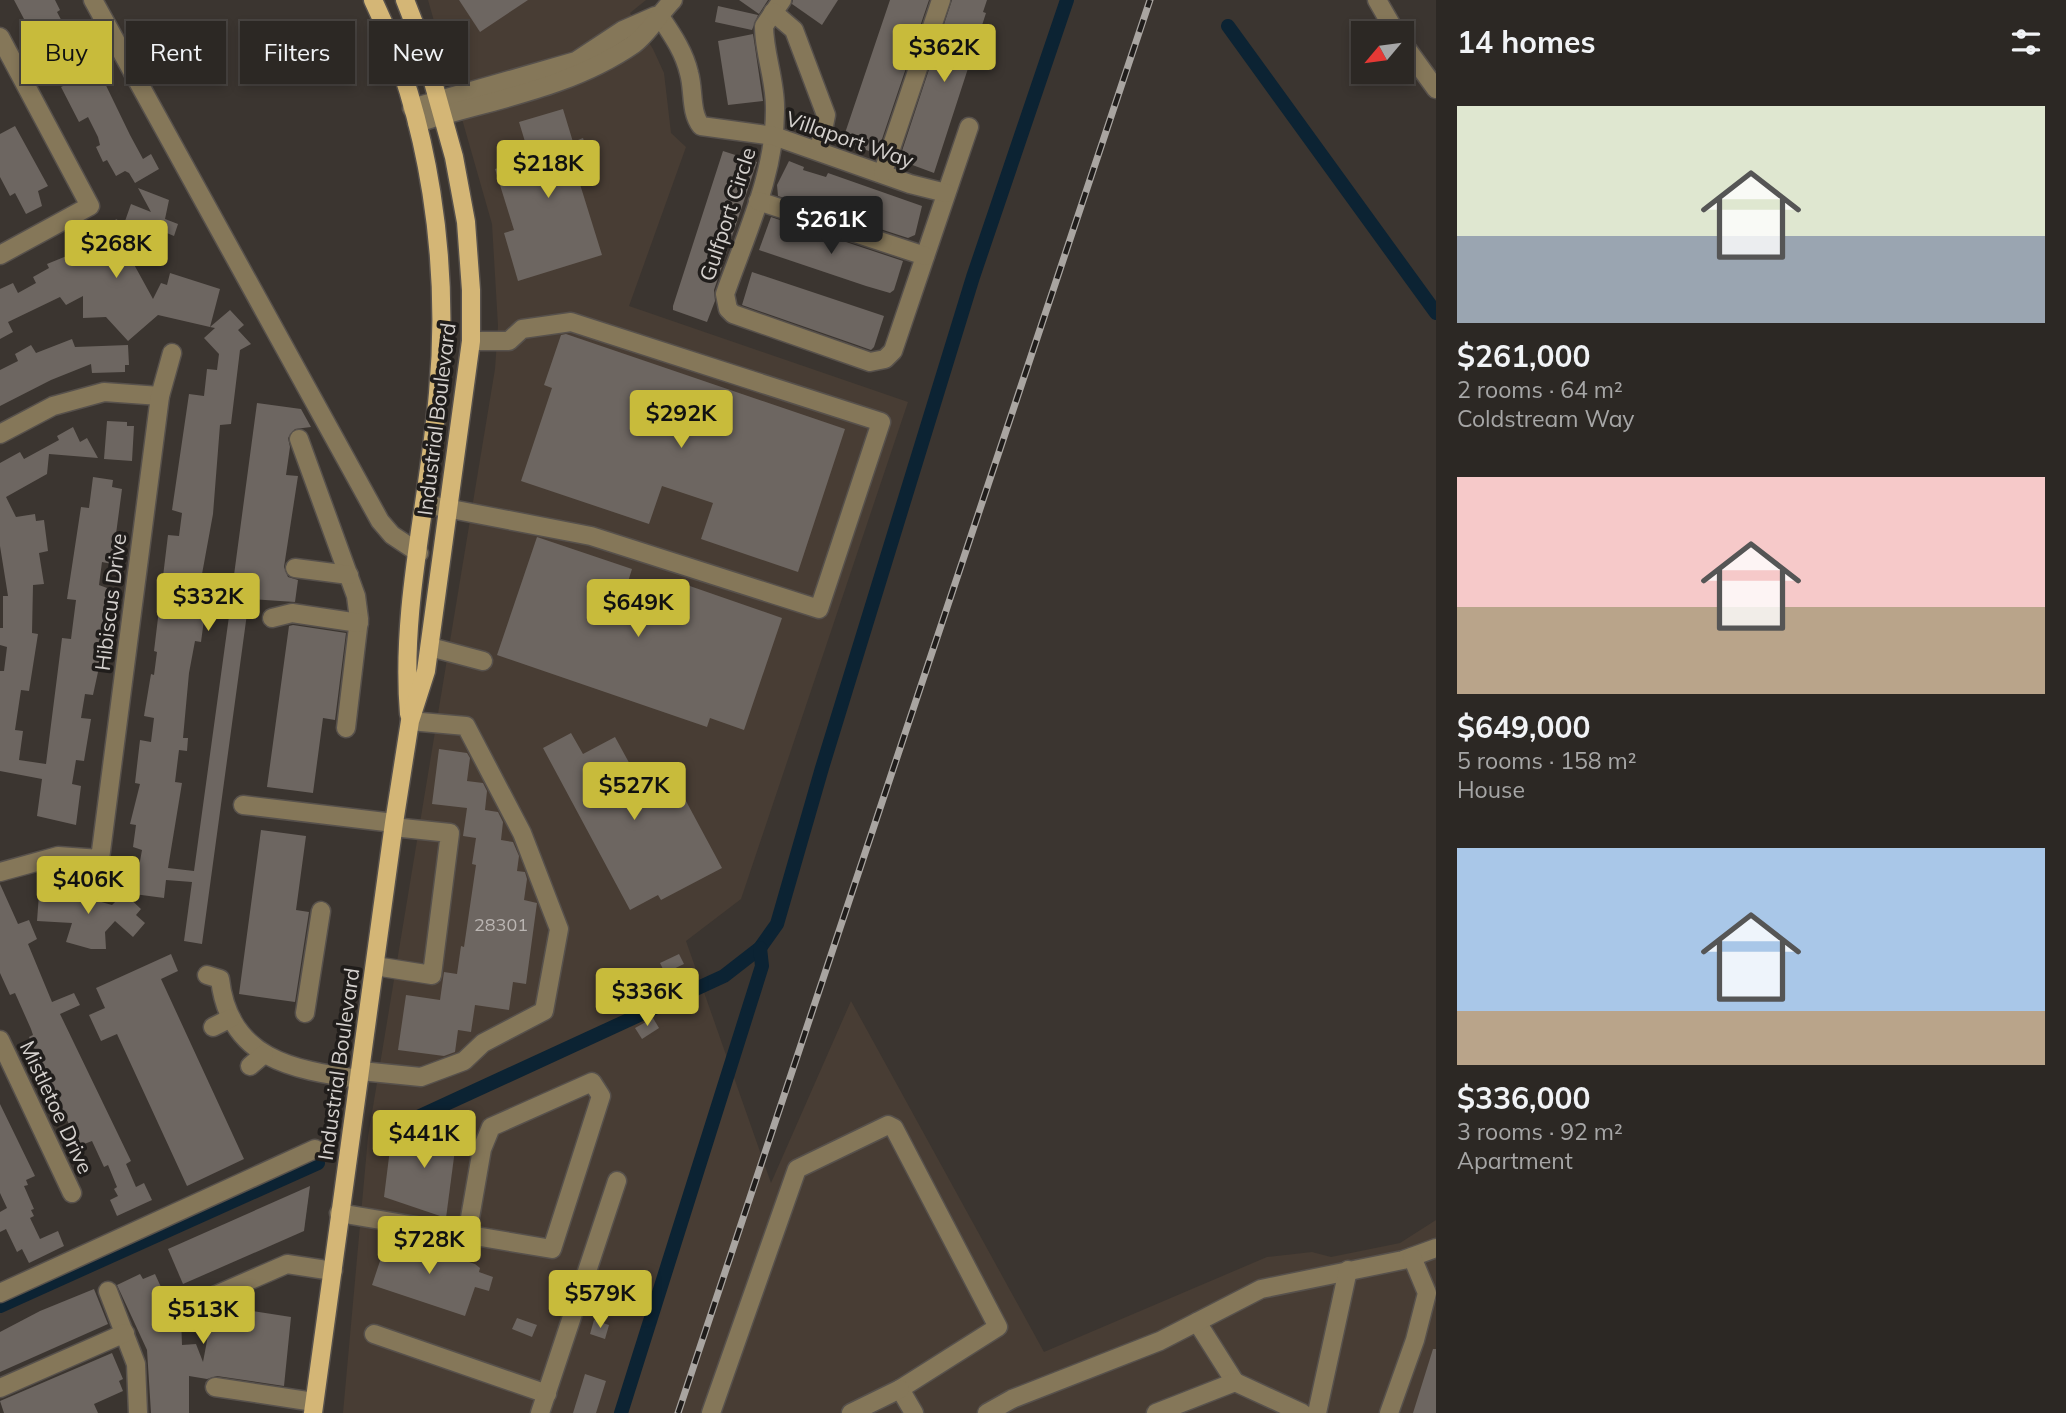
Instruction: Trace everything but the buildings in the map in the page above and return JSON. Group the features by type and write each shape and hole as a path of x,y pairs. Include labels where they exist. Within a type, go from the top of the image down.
{"main road":[{"name":"Industrial Boulevard","path":"373,0 396,56 414,116 432,209 441,293 439,391 405,664 410,721"},
{"name":"Industrial Boulevard","path":"314,1407 394,825 410,721 426,671 471,341 466,222 442,107 405,0"}],"street":[{"path":"93,0 380,521 392,535 419,553"},
{"path":"414,116 576,61 623,30 659,15 673,0"},
{"path":"883,172 941,0"},
{"path":"1377,0 1389,21"},
{"path":"778,6 794,30 826,116 819,151"},
{"name":"Gulfport Circle","path":"778,6 764,26 775,105 771,156 725,294 728,309 739,318 870,362 885,359 894,351 969,127"},
{"name":"Villaport Way","path":"659,15 679,46 689,71 699,123 715,130 774,136 883,172 910,184 946,193"},
{"path":"0,37 90,206 0,255"},
{"path":"1414,59 1436,89"},
{"path":"758,201 925,257"},
{"path":"425,504 592,536 819,609 881,422 571,322 522,329 509,341 471,341"},
{"name":"Hibiscus Drive","path":"0,872 58,856 100,859 160,396 172,353"},
{"path":"0,434 53,406 104,392 160,396"},
{"path":"299,439 356,596 359,623 346,728"},
{"path":"295,568 349,575"},
{"path":"272,618 292,613 359,623"},
{"path":"429,647 483,661"},
{"path":"207,975 219,979 222,1000 231,1018 254,1047 299,1070 421,1077 464,1062 483,1044 544,1011 559,929 522,833 466,726 410,721"},
{"path":"243,805 450,834 432,975 375,966"},
{"path":"305,1013 321,911"},
{"path":"213,1027 231,1018"},
{"name":"Mistletoe Drive","path":"0,1040 5,1065 72,1193"},
{"path":"250,1066 264,1054"},
{"path":"339,1213 467,1235 552,1249 601,1096 592,1082 491,1127 482,1149 467,1235"},
{"path":"711,1413 797,1170 888,1125 894,1128 998,1327 900,1389 851,1413"},
{"path":"0,1293 315,1149"},
{"path":"540,1413 617,1181"},
{"path":"987,1413 1012,1399 1160,1341 1261,1289 1412,1257 1436,1248"},
{"path":"1389,1413 1415,1340 1426,1293 1412,1257"},
{"path":"201,1302 287,1264 333,1271"},
{"path":"1317,1413 1348,1270"},
{"path":"108,1291 136,1364 138,1413"},
{"path":"1197,1322 1234,1382 1302,1413"},
{"path":"0,1388 125,1333"},
{"path":"374,1334 547,1394"},
{"path":"1156,1413 1234,1382"},
{"path":"215,1387 314,1407"},
{"path":"900,1389 914,1413"}],"shaded area":[{"path":"428,0 646,0 630,13 653,49 664,73 671,133 686,147 629,306 908,402 741,899 686,941 771,1183 851,1001 1044,1352 1267,1257 1312,1252 1331,1257 1400,1243 1436,1220 1436,1413 343,1413 368,1137 495,369 498,326 492,224 452,84 468,84 468,21 434,21"}],"waterway":[{"path":"383,1133 724,976 760,948 777,924 822,768 973,277 1067,0"},
{"path":"1228,26 1436,313"},
{"path":"621,1413 762,966 760,948"},
{"path":"0,1306 318,1163"}],"railway":[{"path":"678,1413 1150,0"}]}
